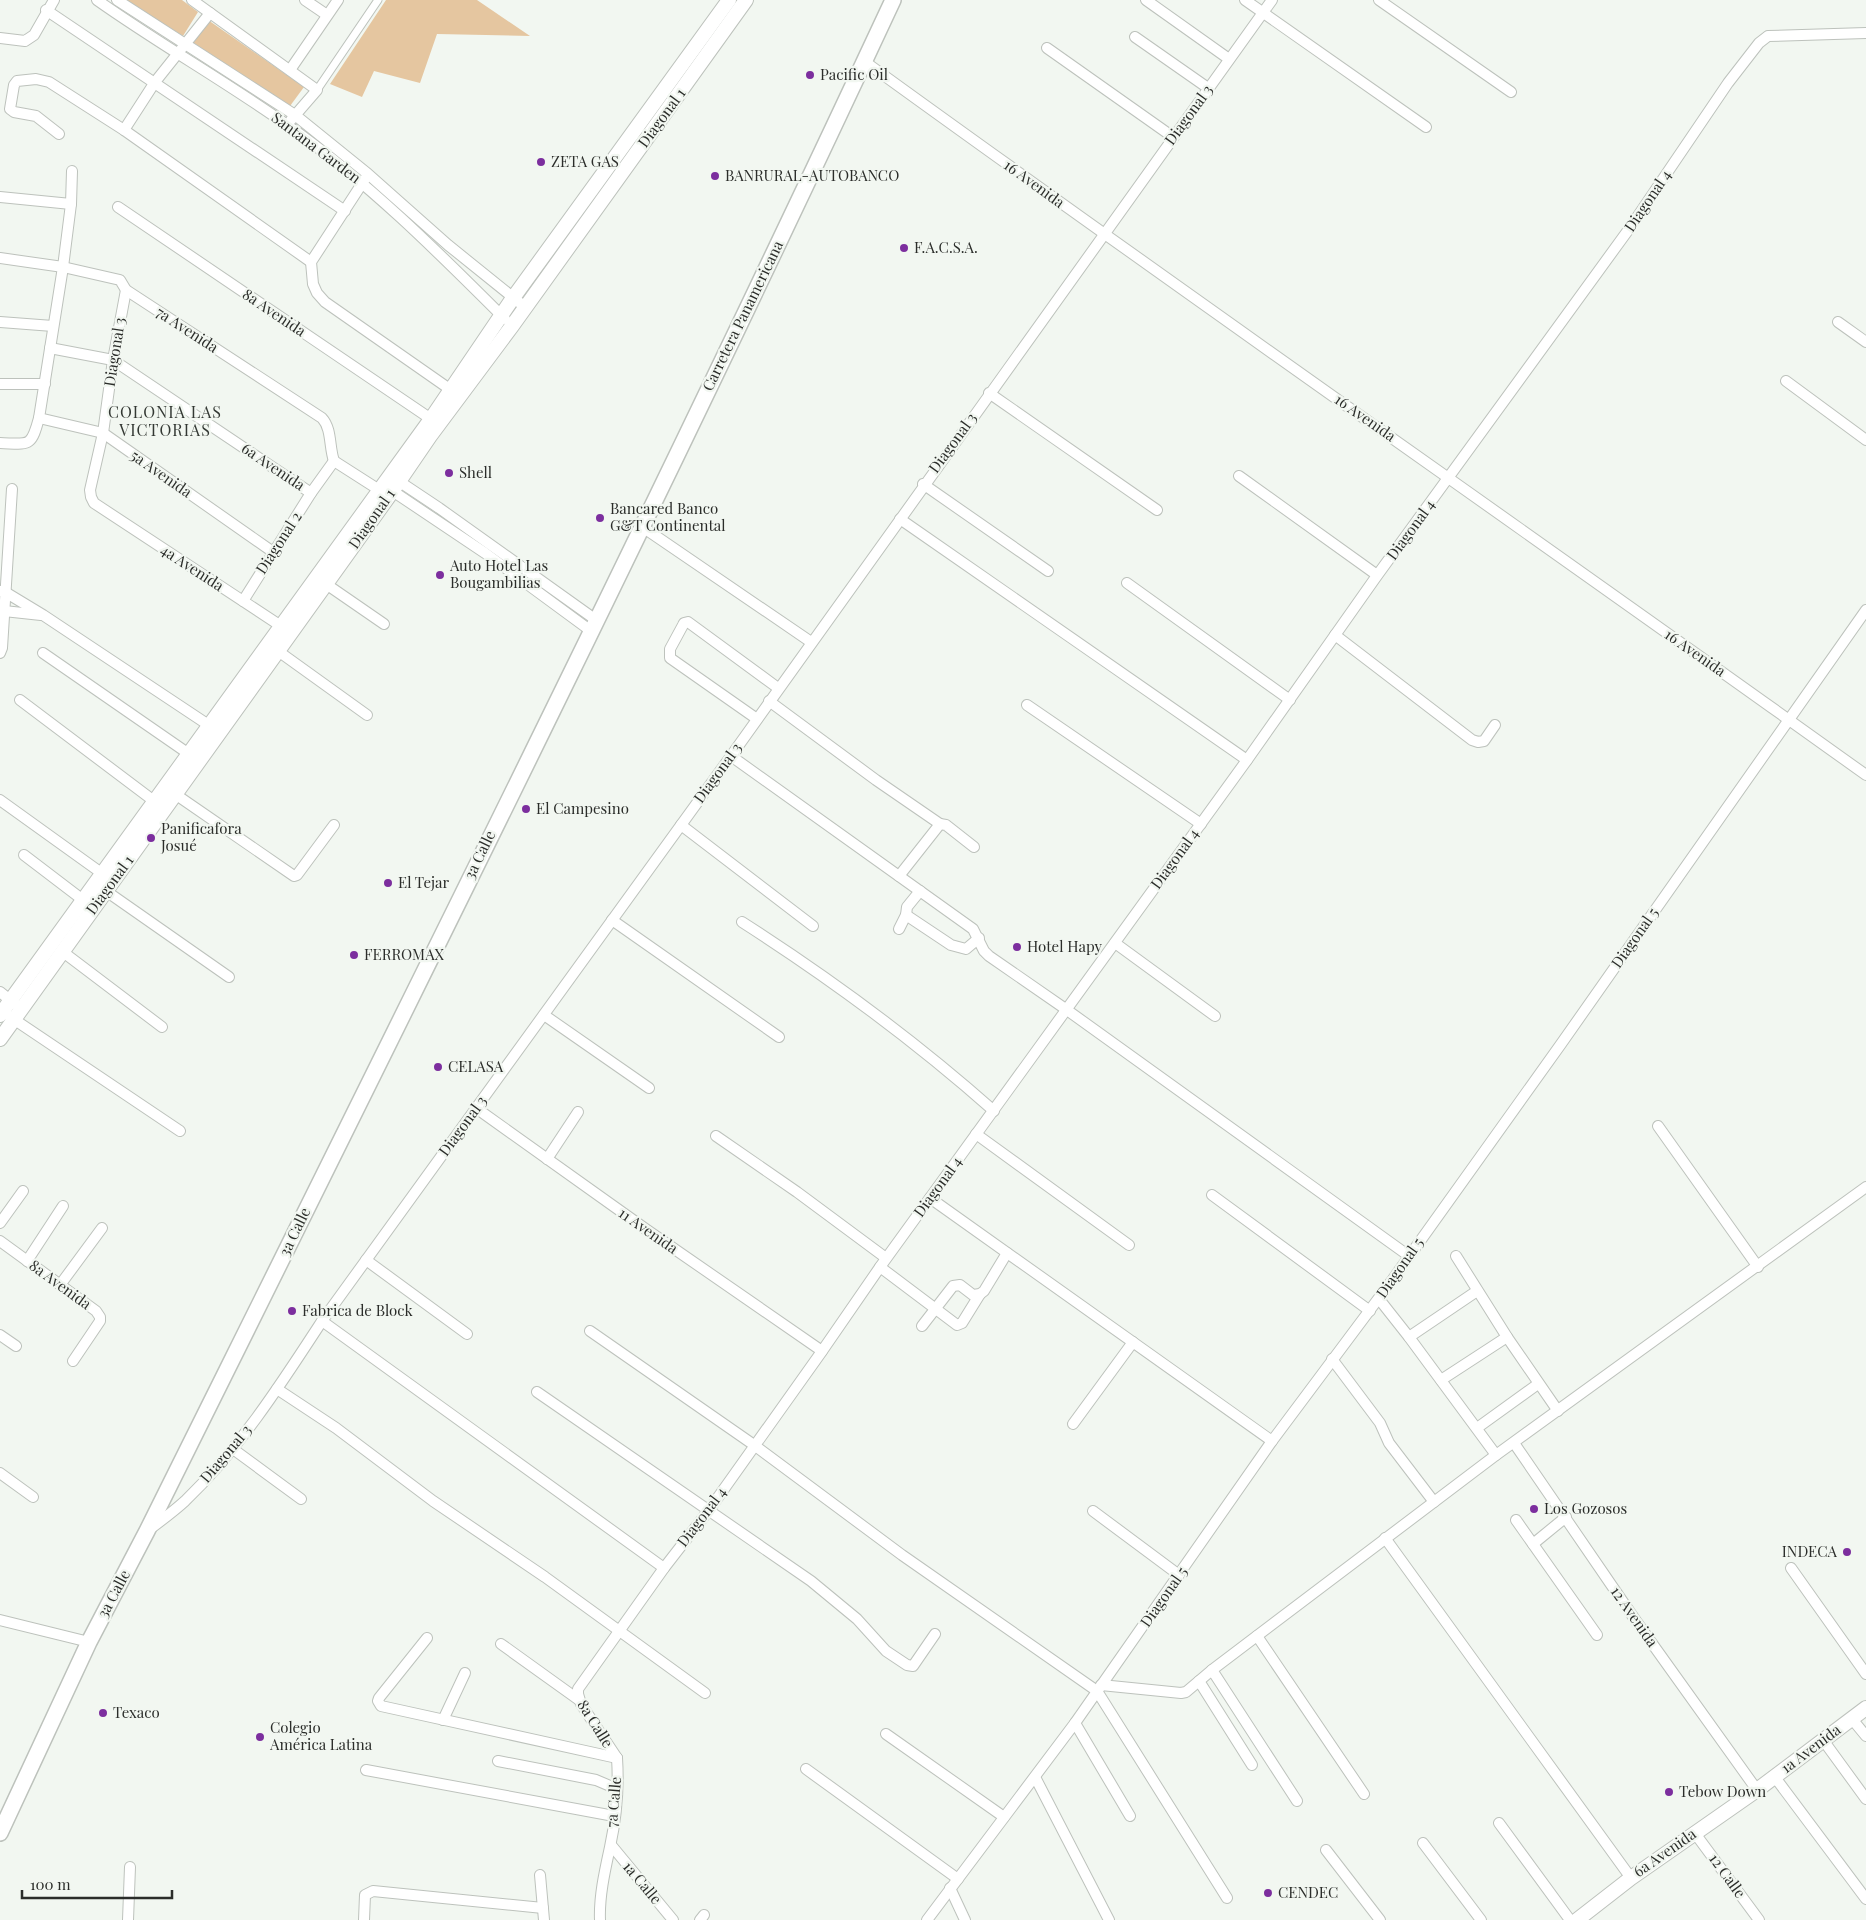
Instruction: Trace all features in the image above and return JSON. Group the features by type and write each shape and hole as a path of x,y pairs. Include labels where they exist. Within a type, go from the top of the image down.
{"main road":[{"name":"Diagonal 1","path":"8,1008 63,952 107,882 154,801 189,754 214,729 278,651 286,629 326,584 430,419 501,315 729,0"},
{"name":"Diagonal 1","path":"0,1039 8,1008 83,900 107,882 175,794 214,729 389,486 430,436 512,326 746,0"},
{"name":"Carretera Panamericana","path":"593,626 765,272 893,0"},
{"name":"3a Calle","path":"0,1833 89,1642 147,1532 593,626"},
{"name":"1a Avenida","path":"1757,1790 1866,1708"},
{"name":"6a Avenida","path":"1577,1919 1694,1832 1757,1790"}],"street":[{"path":"0,38 25,41 34,35 46,10 54,0"},
{"name":"Santana Garden","path":"117,0 295,115 525,307"},
{"path":"192,0 317,90"},
{"path":"305,0 327,16"},
{"path":"290,70 338,0"},
{"path":"288,125 317,90 378,0"},
{"path":"1146,0 1229,58"},
{"path":"1245,0 1426,127"},
{"name":"Diagonal 3","path":"147,1532 184,1501 232,1449 277,1389 322,1321 731,756 1272,0"},
{"path":"1379,0 1511,92"},
{"name":"Santana Garden","path":"104,2 288,125 363,184 441,254 512,326"},
{"path":"46,10 345,211"},
{"path":"124,130 177,52 210,13"},
{"name":"Diagonal 4","path":"578,1689 664,1568 709,1510 886,1258 1116,943 1377,575 1629,229 1728,83 1763,39 1775,34 1866,33"},
{"path":"1135,37 1208,88"},
{"path":"1047,48 1173,137"},
{"name":"16 Avenida","path":"864,61 1103,234 1866,775"},
{"path":"59,134 36,116 14,112 10,109 14,86 17,81 36,79 48,82 124,130 311,262"},
{"path":"0,442 26,443 30,441 33,438 39,418 63,267 71,204 72,171"},
{"path":"368,174 311,262 313,284 317,294 325,302 451,390"},
{"path":"0,197 71,204"},
{"name":"8a Avenida","path":"118,207 430,419"},
{"name":"7a Avenida","path":"0,258 63,267 116,278 123,283 126,290 322,418 329,430 330,449 334,461"},
{"path":"464,278 474,266"},
{"name":"Diagonal 3","path":"94,503 90,490 103,433 113,360 126,290"},
{"path":"0,322 53,326"},
{"path":"1838,322 1866,342"},
{"name":"6a Avenida","path":"50,348 113,360 311,493"},
{"path":"1786,381 1866,440"},
{"path":"0,384 45,384"},
{"path":"989,393 1157,510"},
{"name":"5a Avenida","path":"39,418 103,433 273,552"},
{"path":"334,461 389,486 485,553 539,586 593,626"},
{"name":"Diagonal 2","path":"243,601 311,493 334,461"},
{"path":"1239,476 1377,575"},
{"path":"924,484 1048,571"},
{"path":"1,650 4,611 2,591 12,489"},
{"name":"4a Avenida","path":"94,503 286,629"},
{"path":"900,519 1247,760"},
{"path":"642,526 811,642"},
{"path":"1127,583 1290,700"},
{"path":"326,584 384,624"},
{"path":"2,591 44,615 214,729"},
{"name":"Diagonal 5","path":"927,1920 1075,1723 1272,1441 1370,1311 1561,1044 1866,610"},
{"path":"4,611 44,615"},
{"path":"757,719 670,658 670,649 684,623 688,622 778,688"},
{"path":"1335,635 1472,740 1484,741 1495,724"},
{"path":"278,651 367,715"},
{"path":"43,653 189,754"},
{"path":"20,700 154,801"},
{"path":"769,702 876,780 940,824 946,825 974,847"},
{"path":"1028,705 1201,824"},
{"path":"731,756 973,929 984,951 990,956 1409,1256"},
{"path":"175,794 294,876 297,875 334,825"},
{"path":"0,800 229,977"},
{"path":"681,824 813,926"},
{"path":"899,876 940,824"},
{"path":"24,855 83,900"},
{"path":"899,929 906,915 907,907 920,891"},
{"path":"906,915 958,948 966,949 979,938"},
{"path":"612,920 779,1037"},
{"path":"742,922 804,962 872,1011 945,1067 994,1110"},
{"path":"1116,943 1215,1016"},
{"path":"63,952 162,1027"},
{"path":"8,1008 180,1131"},
{"path":"544,1015 649,1088"},
{"name":"11 Avenida","path":"476,1108 546,1159 822,1351"},
{"path":"546,1159 578,1112"},
{"path":"1658,1126 1758,1267"},
{"path":"976,1134 1129,1245"},
{"path":"716,1136 797,1192 886,1258"},
{"path":"1099,1688 1180,1694 1186,1692 1212,1670 1496,1455 1866,1188"},
{"path":"0,1223 23,1191"},
{"path":"1212,1195 1370,1311"},
{"path":"930,1198 1272,1441"},
{"path":"27,1261 63,1206"},
{"path":"60,1285 102,1228"},
{"name":"8a Avenida","path":"0,1241 96,1311 100,1317 100,1321 73,1361"},
{"path":"880,1267 958,1326 984,1291 1007,1253"},
{"path":"1456,1256 1507,1337 1558,1412"},
{"path":"366,1260 467,1334"},
{"path":"922,1326 953,1286 960,1286 973,1295 980,1294"},
{"path":"1410,1337 1477,1291"},
{"path":"1379,1298 1410,1337 1496,1455"},
{"path":"322,1321 664,1568"},
{"path":"590,1332 754,1446 902,1555 1099,1688 1227,1898"},
{"path":"0,1335 16,1346"},
{"path":"1441,1380 1507,1337"},
{"path":"1073,1424 1133,1342"},
{"path":"1332,1359 1380,1423 1389,1443 1434,1502"},
{"path":"1476,1428 1538,1384"},
{"path":"277,1389 336,1428 432,1501 545,1576 705,1693"},
{"path":"538,1392 811,1581 857,1620 886,1651 907,1665 913,1666 935,1634"},
{"name":"12 Avenida","path":"1514,1443 1636,1620 1757,1790"},
{"path":"232,1449 301,1499"},
{"path":"0,1473 33,1496"},
{"path":"1093,1511 1179,1574"},
{"path":"1533,1544 1566,1517"},
{"path":"1516,1520 1597,1635"},
{"path":"1385,1538 1630,1878"},
{"path":"1791,1568 1866,1674"},
{"path":"0,1620 89,1642"},
{"path":"1257,1636 1364,1794"},
{"path":"427,1638 378,1701 381,1706 617,1758"},
{"path":"501,1644 579,1700"},
{"path":"1212,1670 1297,1801"},
{"path":"443,1720 465,1673"},
{"path":"1199,1681 1252,1765"},
{"name":"8a Calle","path":"578,1689 579,1700 617,1758"},
{"path":"1852,1719 1866,1736"},
{"path":"1075,1723 1130,1816"},
{"path":"886,1734 1004,1817"},
{"path":"1823,1740 1866,1799"},
{"name":"7a Calle","path":"600,1920 617,1789 617,1758"},
{"path":"498,1761 596,1780 617,1789"},
{"path":"806,1769 958,1879"},
{"path":"366,1770 614,1816"},
{"path":"1774,1776 1866,1899"},
{"path":"1035,1777 1109,1920"},
{"path":"1499,1823 1577,1919"},
{"name":"12 Calle","path":"1694,1832 1759,1920"},
{"path":"1423,1843 1481,1920"},
{"name":"1a Calle","path":"610,1845 673,1920"},
{"path":"1326,1850 1380,1920"},
{"path":"128,1920 130,1867"},
{"path":"540,1875 544,1920"},
{"path":"950,1888 965,1920"},
{"path":"364,1920 365,1895 373,1891 543,1908"}],"shaded area":[{"path":"125,0 182,0 198,12 183,36"},
{"path":"386,0 477,0 530,36 437,34 420,83 374,71 362,97 330,84"},
{"path":"208,20 304,87 290,106 192,42"}],"place":[{"name":"Pacific Oil","path":"810,75"},
{"name":"ZETA GAS","path":"541,162"},
{"name":"BANRURAL-AUTOBANCO","path":"715,176"},
{"name":"F.A.C.S.A.","path":"904,248"},
{"name":"Shell","path":"449,473"},
{"name":"Bancared Banco G&T Continental","path":"600,518"},
{"name":"Auto Hotel Las Bougambilias","path":"440,575"},
{"name":"El Campesino","path":"526,809"},
{"name":"Panificafora Josué","path":"151,838"},
{"name":"El Tejar","path":"388,883"},
{"name":"Hotel Hapy","path":"1017,947"},
{"name":"FERROMAX","path":"354,955"},
{"name":"CELASA","path":"438,1067"},
{"name":"Fabrica de Block","path":"292,1311"},
{"name":"Los Gozosos","path":"1534,1509"},
{"name":"INDECA","path":"1847,1552"},
{"name":"Texaco","path":"103,1713"},
{"name":"Colegio América Latina","path":"260,1737"},
{"name":"Tebow Down","path":"1669,1792"},
{"name":"CENDEC","path":"1268,1893"}],"district":[{"name":"COLONIA LAS VICTORIAS","path":"165,421"}]}
